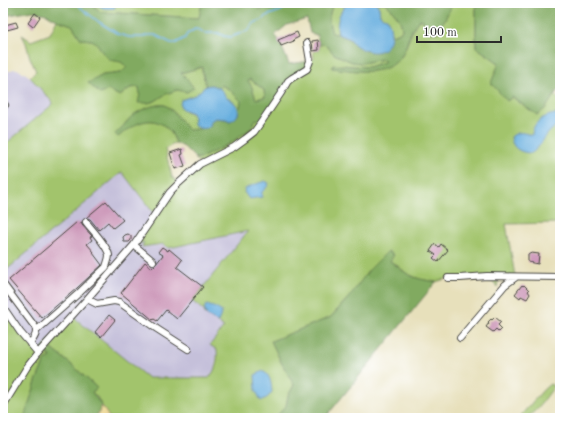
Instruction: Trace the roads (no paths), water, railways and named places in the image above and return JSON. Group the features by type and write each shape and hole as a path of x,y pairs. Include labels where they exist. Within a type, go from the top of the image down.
{"lane":[{"path":"3,406 27,367 134,245 170,192 200,164 234,147 254,132 288,82 307,69 310,61 307,43"},
{"path":"3,102 5,106 3,107"},
{"path":"36,331 106,267 109,255 107,249 86,222"},
{"path":"134,245 153,261"},
{"path":"448,278 487,276 560,277"},
{"path":"460,338 505,285 514,278 520,276"},
{"path":"3,284 36,327 34,338 30,344"},
{"path":"87,299 96,304 114,301 119,302 188,349"},
{"path":"3,307 20,332 38,353"}],"water":[{"path":"100,3 113,3 115,8 102,8 99,6"},
{"path":"348,3 377,3 380,15 387,18 391,29 390,42 384,49 377,52 366,51 355,45 348,38 338,34 337,25 339,17 342,10"},
{"path":"211,85 219,88 227,98 237,106 238,114 230,121 215,118 211,121 210,126 206,128 199,128 193,124 194,118 192,113 182,109 180,105 181,100 195,95 206,86"},
{"path":"560,113 560,125 556,126 551,131 532,153 518,150 513,145 511,137 516,133 532,135 535,126 541,119"},
{"path":"265,181 269,183 262,192 262,197 249,199 244,192 245,189"},
{"path":"207,305 222,312 218,322 206,314 205,306"},
{"path":"263,371 269,377 272,392 268,397 261,401 256,391 255,375"}],"waterway":[{"path":"3,5 14,3"},
{"path":"72,3 76,4 99,22 118,34 129,37 155,35 171,43 176,43 185,38 187,34 195,29 204,33 218,33 231,37 249,30 252,24 295,3"}]}
